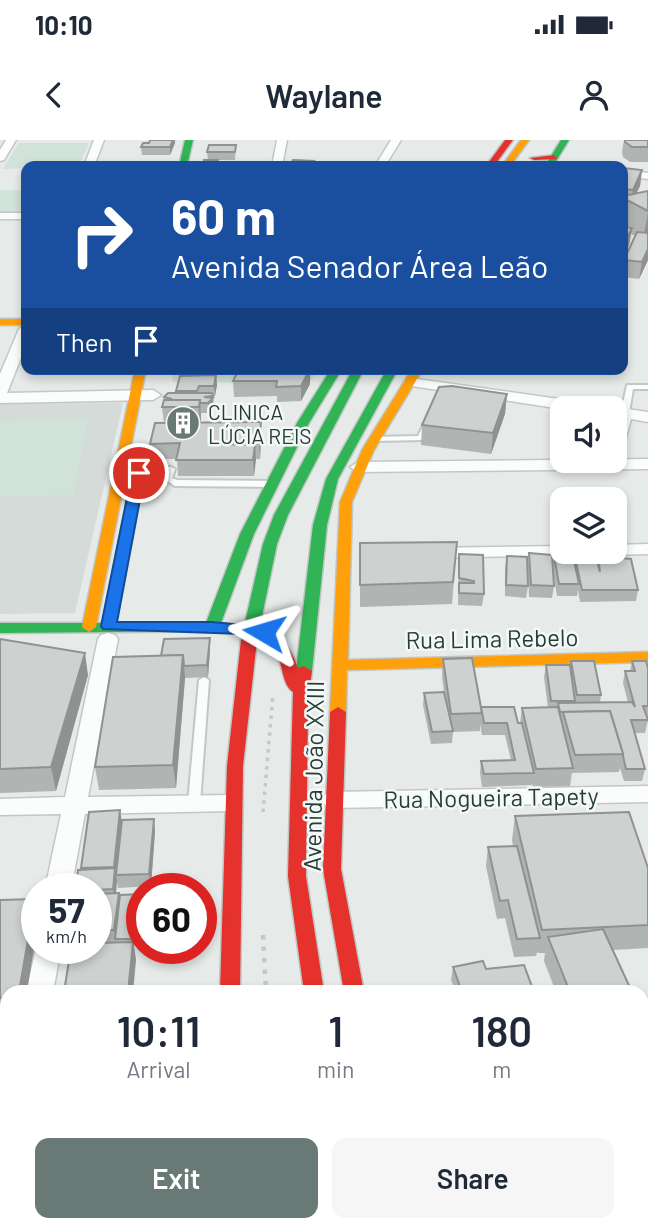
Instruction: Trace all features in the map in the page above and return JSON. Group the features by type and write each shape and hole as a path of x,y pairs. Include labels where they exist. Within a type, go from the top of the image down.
{"main road":[{"path":"184,161 189,140"},
{"path":"197,161 200,140"},
{"path":"494,161 509,140"},
{"path":"510,161 525,140"},
{"path":"542,161 545,140"},
{"path":"543,161 565,140"},
{"path":"0,322 21,322"},
{"path":"89,626 140,375"},
{"path":"212,627 247,534 303,422 333,375"},
{"path":"230,985 231,803 251,629 271,542 298,480 355,375"},
{"name":"Avenida João XXIII","path":"313,985 297,876 300,704 320,526 332,480 389,375"},
{"name":"Avenida João XXIII","path":"353,985 332,869 338,665 350,555 346,502 358,467 414,376"},
{"path":"366,415 391,410"},
{"path":"124,449 144,449"},
{"path":"114,498 134,498"},
{"path":"256,606 248,588 259,510"},
{"path":"107,538 125,538"},
{"path":"0,641 109,626 206,638 248,649"},
{"path":"0,628 212,627 264,632 280,641 287,652 300,704"},
{"name":"Rua Lima Rebelo","path":"338,665 648,657"}],"street":[{"path":"0,158 10,140"},
{"path":"91,161 99,140"},
{"path":"278,161 282,140"},
{"path":"383,161 396,140"},
{"path":"628,174 648,176"},
{"path":"0,216 21,216"},
{"path":"0,392 21,341"},
{"path":"414,376 442,394 550,404"},
{"path":"0,398 153,395"},
{"path":"627,413 648,417"},
{"path":"358,467 550,461"},
{"path":"627,461 648,464"},
{"path":"627,550 648,549"},
{"path":"411,554 550,551"},
{"path":"61,873 73,805 102,680 109,626"},
{"name":"Rua Nogueira Tapety","path":"334,800 648,794"},
{"path":"0,807 231,803"},
{"path":"41,985 45,964"}],"lane":[{"path":"626,396 630,387 648,387"},
{"path":"374,439 421,438 433,412"},
{"path":"171,469 168,479 175,483 272,484"},
{"path":"194,803 204,680"}],"path":[{"path":"262,824 274,690"},
{"path":"262,932 266,985"}],"shaded area":[{"path":"123,403 75,613 0,614 0,404"}],"green space":[{"path":"19,143 89,143 80,161 21,161 21,168 3,169"},
{"path":"0,190 21,190 21,212 0,213"},
{"path":"173,375 315,375 308,384 172,382"},
{"path":"88,419 73,495 0,497 0,421"}],"building":[{"path":"150,140 173,140 170,147 141,147"},
{"path":"625,140 648,140 648,147 632,147"},
{"path":"209,145 236,145 235,152 207,152"},
{"path":"628,169 642,170 633,190 628,190"},
{"path":"648,191 648,211 628,201 628,195"},
{"path":"637,232 648,233 648,249 642,262 628,260 628,251"},
{"path":"216,375 214,386 199,386 197,391 176,391 180,376"},
{"path":"236,375 307,375 301,386 276,387 277,381 233,381"},
{"path":"452,386 507,394 493,433 422,425 439,387"},
{"path":"168,393 212,393 213,396 204,397 213,398 208,403 200,403 200,400 166,400 172,399 164,397"},
{"path":"164,400 200,400 199,407 162,407"},
{"path":"261,422 259,443 219,444 255,445 253,460 176,460 180,443 150,444 155,423"},
{"path":"457,542 453,582 360,585 360,543"},
{"path":"529,553 550,555 554,586 531,585"},
{"path":"459,554 483,555 484,594 459,593 459,583 474,581 459,578"},
{"path":"507,556 527,557 528,586 506,585"},
{"path":"627,559 631,559 638,590 582,590 576,564 598,564 600,572 599,564 627,564"},
{"path":"555,564 575,564 579,584 559,584"},
{"path":"210,638 207,665 184,666 183,655 161,656 164,639"},
{"path":"0,639 85,653 51,767 0,769"},
{"path":"183,655 173,765 95,767 113,657"},
{"path":"472,658 482,713 451,714 443,659"},
{"path":"571,661 594,661 601,695 577,695"},
{"path":"632,661 646,661 648,668 648,706 643,706 648,720 631,720 645,769 626,769 610,711 560,712 558,703 632,702 635,707 625,671 635,671"},
{"path":"546,665 570,665 575,701 551,701"},
{"path":"444,692 453,731 432,732 424,693"},
{"path":"481,707 514,707 518,723 522,723 534,773 484,774 481,761 515,760 507,723 484,723"},
{"path":"558,707 573,768 536,769 522,708"},
{"path":"610,711 623,754 575,755 563,712"},
{"path":"120,810 114,867 81,868 89,812"},
{"path":"629,812 648,868 648,925 542,930 515,816"},
{"path":"154,819 149,873 116,875 122,820"},
{"path":"517,846 540,938 517,939 508,900 500,901 488,847"},
{"path":"115,868 113,889 112,873 78,873 78,870"},
{"path":"112,893 119,893 114,930 112,930"},
{"path":"120,895 126,895 126,939 115,939"},
{"path":"21,899 21,964 24,964 20,985 0,985 0,900"},
{"path":"603,929 629,985 567,985 548,937"},
{"path":"126,942 126,964 131,964 129,985 65,985 68,964 112,964 112,943"},
{"path":"483,961 486,969 524,965 531,985 459,985 453,967"}],"traffic: fast":[{"path":"184,161 189,140"},
{"path":"552,161 565,140"},
{"path":"212,627 247,534 303,423 333,375"},
{"path":"249,640 270,544 281,515 356,375"},
{"path":"304,671 320,525 332,479 390,375"},
{"path":"0,628 230,628"}],"traffic: slow":[{"path":"510,161 525,140"},
{"path":"0,322 21,322"},
{"path":"89,627 140,375"},
{"path":"338,712 346,502 368,450 414,375"},
{"path":"338,665 648,657"}],"traffic: jam":[{"path":"494,161 509,140"},
{"path":"534,158 554,157"},
{"path":"251,629 278,644 287,658 296,688"},
{"path":"230,985 235,766 249,640"},
{"path":"304,671 300,704 297,876 313,985"},
{"path":"338,712 332,869 353,985"}],"place":[{"name":"CLINICA LÚCIA REIS","path":"183,423"}],"route":[{"path":"139,473 108,626 212,627 264,632"}]}
